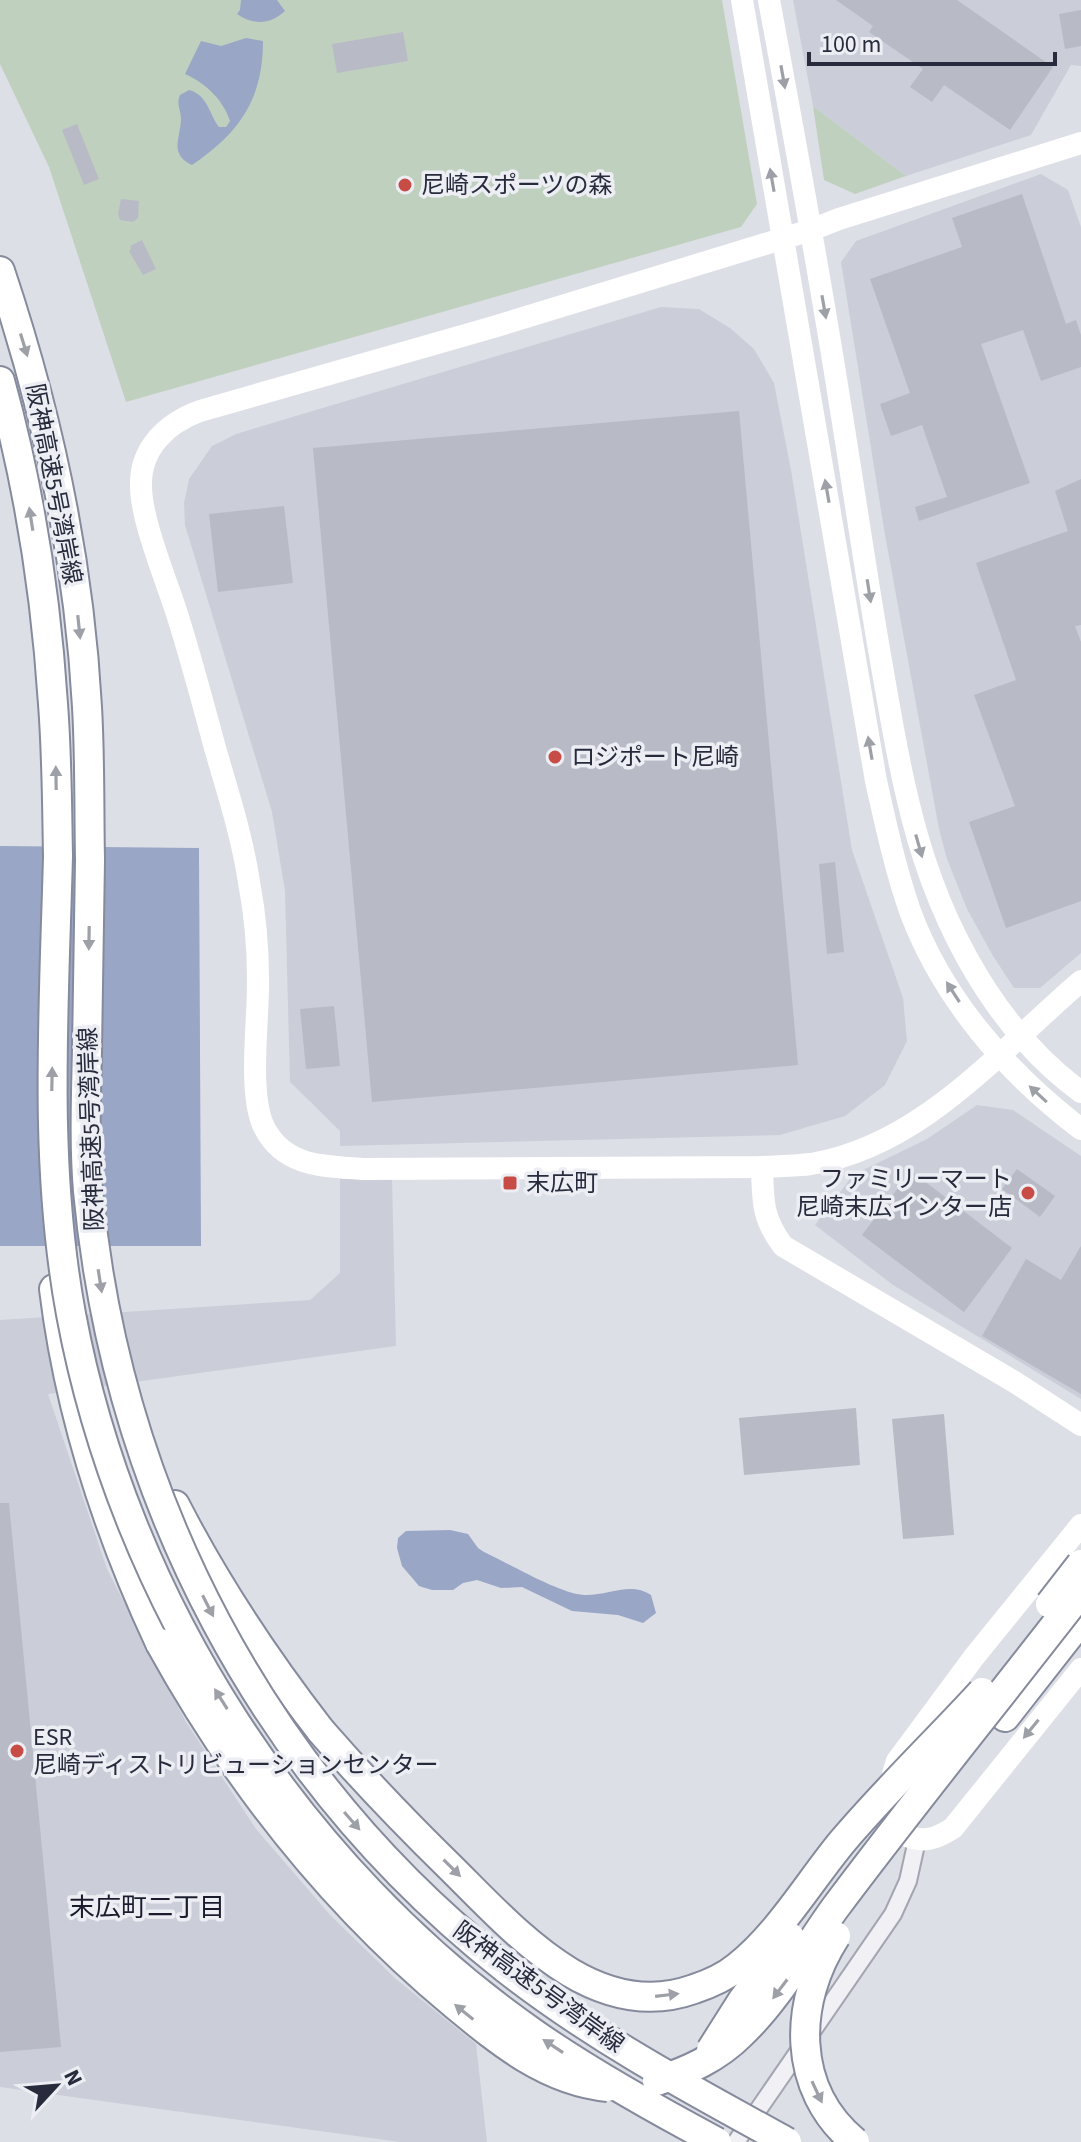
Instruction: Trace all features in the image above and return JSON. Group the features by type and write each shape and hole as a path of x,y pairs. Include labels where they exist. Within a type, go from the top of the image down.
{"highway":[{"name":"阪神高速5号湾岸線","path":"0,271 42,413 68,546 81,639 89,763 88,1188 104,1307 117,1368 157,1491 182,1552 208,1607 267,1709 299,1756 336,1802 417,1891 507,1969 609,2042 787,2142"},
{"name":"阪神高速5号湾岸線","path":"0,381 31,517 54,706 58,856 51,1123 60,1228 70,1312 84,1375 123,1503 148,1562 207,1675 239,1728 272,1775 347,1866 438,1956 535,2034 645,2103 717,2142"},
{"path":"51,1123 45,1191 56,1308 68,1373 115,1535 135,1590 160,1643 189,1696 254,1792 335,1892 389,1947 469,2016 512,2049 560,2077 606,2087 633,2087 656,2082 698,2066 740,2035 785,1981 834,1910 1081,1592"},
{"path":"117,1368 163,1483 190,1534 250,1631 321,1731 393,1810 519,1932 563,1969 604,1989 626,1995 667,1996 703,1986 735,1969 764,1940 844,1840 982,1692"},
{"path":"700,2142 697,2110 699,2087 704,2068 724,2027 768,1965 1081,1564"},
{"path":"855,2142 829,2115 814,2088 809,2071 803,2038 804,2023 816,1973 840,1931 888,1866 1081,1620"}],"street":[{"path":"742,0 876,781 893,856 911,913 937,967 977,1027 1036,1092 1081,1129"},
{"path":"769,0 811,230 900,771 917,840 944,916 965,956 1020,1035 1081,1092"},
{"path":"1080,145 490,328 191,414 165,429 155,440 144,461 140,484 144,509 240,833 255,922 258,978 257,1109 271,1140 284,1153 303,1163 365,1169 762,1167 825,1161 848,1155 918,1121 1000,1054 1081,981"},
{"path":"762,1167 764,1214 783,1246 1060,1409 1081,1425"},
{"path":"1081,1525 974,1657 897,1761 891,1779 893,1815 903,1834 917,1840 929,1840 953,1828 1081,1669"},
{"path":"736,2142 893,1914 905,1890 917,1840"}],"shaded area":[{"path":"793,0 1081,0 1081,66 1071,65 1031,135 906,176 813,106"},
{"path":"1041,174 1068,190 1081,227 1081,953 1040,988 1014,988 967,909 939,829 885,535 841,262 856,241"},
{"name":"ロジポート尼崎","path":"661,307 699,309 730,328 754,349 774,383 791,470 852,850 903,998 907,1041 885,1085 845,1116 780,1135 340,1146 340,1131 290,1082 285,891 272,812 185,525 184,503 189,479 212,446 236,434"},
{"path":"977,1105 1013,1110 1081,1156 1081,1399 893,1285 815,1225 853,1175 927,1139"},
{"name":"ESR 尼崎ディストリビューションセンター","path":"392,1178 396,1346 48,1394 107,1569 186,1722 256,1829 331,1916 396,1979 476,2044 487,2142 400,2142 0,2087 0,1320 310,1300 340,1273 340,1179"}],"green space":[{"name":"尼崎スポーツの森","path":"0,0 722,0 757,204 741,227 126,402 49,167 0,64"},
{"path":"813,106 906,176 855,194 824,180"}],"water":[{"path":"241,0 277,0 285,11 267,21 249,20 237,14"},
{"path":"246,38 263,41 259,81 253,98 235,127 192,165 178,151 180,95 189,90 200,96 219,127 226,127 230,121 212,93 185,74 201,41 221,46"},
{"path":"0,846 199,848 201,1246 0,1246"},
{"path":"450,1530 468,1534 484,1552 548,1584 574,1593 593,1595 627,1589 643,1591 651,1595 656,1613 643,1623 618,1615 572,1611 522,1587 501,1588 477,1580 463,1583 453,1590 432,1590 419,1586 402,1566 397,1548 398,1538 406,1531"}],"building":[{"path":"836,0 957,0 1053,67 1010,130 944,85 932,102 910,87 923,69 869,32 873,26"},
{"path":"1081,10 1081,46 1065,49 1059,14"},
{"path":"403,32 408,61 337,73 332,44"},
{"path":"77,124 99,179 84,185 62,130"},
{"path":"1022,194 1066,324 1076,320 1081,335 1081,367 1041,381 1023,330 981,344 1030,483 919,521 915,507 947,497 922,425 891,436 886,422 880,404 910,393 870,279 962,247 952,218"},
{"path":"121,199 139,201 138,218 133,222 120,220"},
{"path":"142,240 156,269 143,275 129,251 130,246"},
{"name":"ロジポート尼崎","path":"739,411 798,1065 372,1102 313,448"},
{"path":"1081,479 1081,625 1075,626 1081,642 1081,901 1006,928 969,822 1015,806 974,695 1016,680 976,563 1068,531 1055,491"},
{"path":"284,506 293,583 218,592 209,514"},
{"path":"835,862 844,952 827,954 819,864"},
{"path":"334,1006 340,1066 306,1069 300,1009"},
{"name":"ファミリーマート 尼崎末広インター店","path":"1017,1169 1055,1196 1040,1217 1002,1189"},
{"path":"911,1171 1012,1248 964,1312 862,1235"},
{"path":"1081,1246 1081,1394 982,1336 1026,1259 1061,1280"},
{"path":"856,1408 860,1465 744,1475 739,1418"},
{"path":"944,1414 954,1535 903,1539 892,1419"},
{"name":"ESR 尼崎ディストリビューションセンター","path":"0,1503 9,1503 61,2047 0,2052"}],"place":[{"name":"尼崎スポーツの森","path":"405,185"},
{"name":"ロジポート尼崎","path":"555,757"},
{"name":"末広町","path":"510,1183"},
{"name":"ファミリーマート 尼崎末広インター店","path":"1028,1193"},
{"name":"ESR 尼崎ディストリビューションセンター","path":"17,1751"}],"district":[{"name":"末広町二丁目","path":"147,1907"}]}
